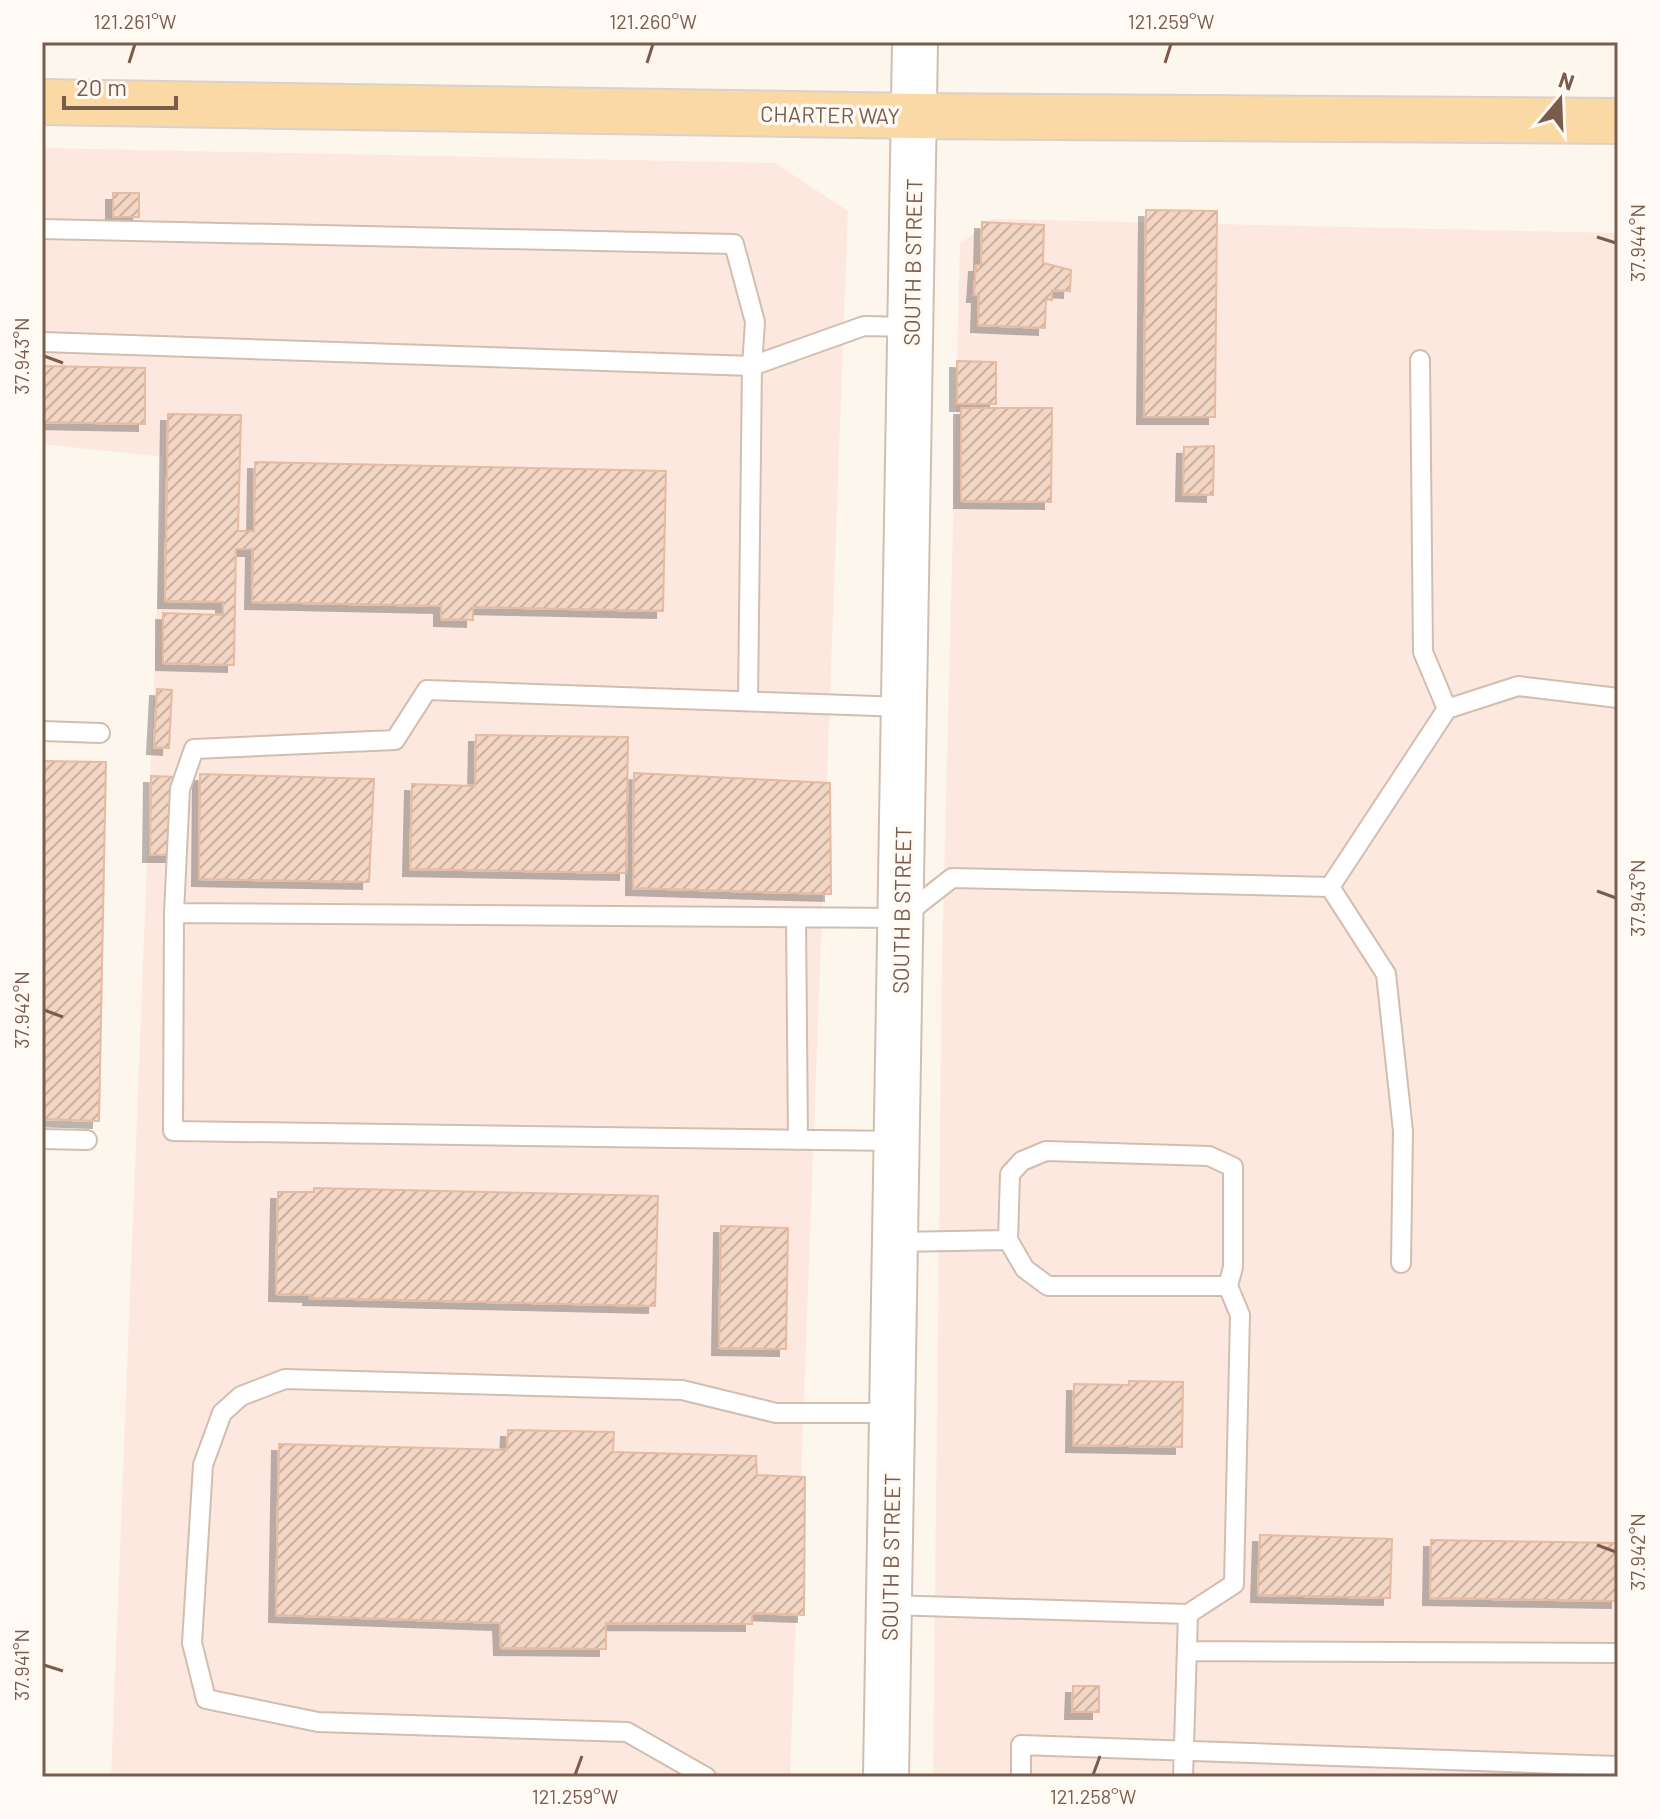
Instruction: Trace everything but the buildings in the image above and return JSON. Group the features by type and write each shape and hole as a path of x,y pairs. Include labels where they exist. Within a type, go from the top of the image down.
{"main road":[{"name":"CHARTER WAY","path":"42,102 914,116 1618,121"}],"street":[{"name":"SOUTH B STREET","path":"886,1777 915,42"}],"lane":[{"path":"42,229 734,244 755,322 748,699"},
{"path":"42,342 752,366 864,326 911,327"},
{"path":"1420,360 1423,652 1447,709"},
{"path":"1330,887 1447,709 1518,686 1618,698"},
{"path":"897,1141 173,1131 174,913 180,789 194,749 395,740 427,690 748,699 904,707"},
{"path":"42,731 100,733"},
{"path":"174,913 901,918 952,878 1330,887"},
{"path":"1330,887 1386,974 1403,1131 1401,1263"},
{"path":"796,919 798,1140"},
{"path":"42,1139 87,1140"},
{"path":"889,1605 1188,1614 1234,1584 1240,1315 1228,1286 1233,1267 1233,1167 1209,1156 1046,1151 1022,1161 1010,1174 1008,1240 1025,1269 1048,1286 1228,1286"},
{"path":"896,1242 1008,1240"},
{"path":"706,1777 627,1732 318,1722 206,1699 192,1643 203,1465 222,1413 241,1396 285,1379 682,1390 776,1413 893,1413"},
{"path":"1183,1777 1188,1614"},
{"path":"1187,1651 1618,1653"},
{"path":"1021,1777 1021,1745 1618,1766"}],"shaded area":[{"path":"42,148 775,163 848,211 790,1777 111,1777 163,457 42,444"},
{"path":"992,219 1618,233 1618,1777 933,1777 942,959 960,244"}]}
